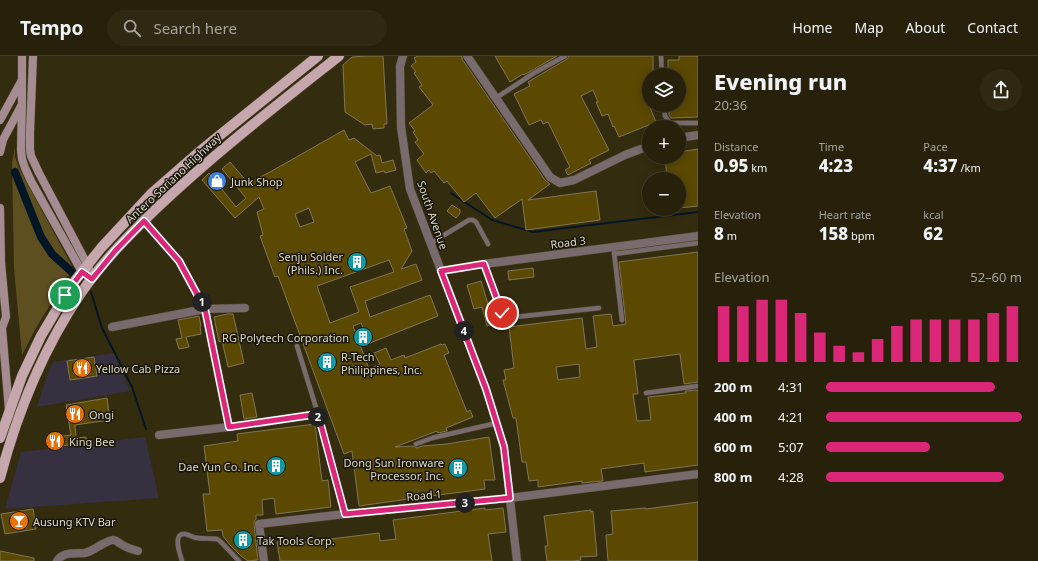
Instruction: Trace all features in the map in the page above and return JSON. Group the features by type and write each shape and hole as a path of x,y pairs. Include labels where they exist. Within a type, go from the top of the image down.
{"main road":[{"path":"22,56 21,150 23,163 31,181 92,279"},
{"path":"33,56 30,133 31,156 84,268"},
{"name":"Antero Soriano Highway","path":"0,438 24,371 41,336 65,295 84,268 152,193 198,152 318,56"},
{"name":"Antero Soriano Highway","path":"0,478 4,451 43,360 68,313 92,279 115,251 191,176 339,56"},
{"path":"0,120 22,79"},
{"path":"0,152 3,140 22,102"},
{"path":"0,208 1,262 6,317 1,327 9,412"}],"street":[{"name":"South Avenue","path":"403,56 400,66 401,127 410,189 486,389 504,447 517,561"},
{"path":"467,56 550,177 560,183 574,180 625,155 642,149"},
{"path":"686,137 698,135"},
{"path":"134,212 144,221 179,261 205,309 229,427"},
{"name":"Road 3","path":"441,271 484,264 614,251 698,236"},
{"path":"112,327 205,309 246,308"},
{"path":"158,435 229,427 318,414"},
{"name":"Road 1","path":"264,561 259,524 510,498 698,474"},
{"path":"57,561 59,558 67,554 85,553 112,540 116,540 128,549 138,551"}],"lane":[{"path":"496,98 534,73 565,56"},
{"path":"661,56 662,68"},
{"path":"665,112 665,116 670,123 698,123"},
{"path":"431,243 469,220 473,220 476,222 488,244"},
{"path":"622,320 614,251 698,243"},
{"path":"484,264 502,313 515,317 599,308"},
{"path":"297,346 318,414 345,514"},
{"path":"646,393 698,386"},
{"path":"416,444 432,438 497,423"},
{"path":"182,561 178,546 178,538 179,536 186,534 198,538 217,539 239,561"}],"shaded area":[{"path":"15,147 15,157 19,168 73,268 37,326 22,355 14,268 12,163"},
{"path":"114,353 130,391 37,407 53,362"},
{"path":"145,437 159,498 5,509 21,452"}],"building":[{"path":"383,56 387,124 384,124 384,128 373,129 372,124 365,125 345,112 343,65 352,57"},
{"path":"417,56 462,56 462,59 545,180 550,184 528,200 596,191 600,220 526,230 522,199 495,218 476,193 464,202 447,181 444,183 434,171 431,173 429,170 426,173 417,160 424,154 415,142 418,140 413,132 415,131 409,123 433,105 419,87 422,85 414,73 416,72 411,66 416,62 414,58"},
{"path":"495,56 557,56 510,82"},
{"path":"569,56 653,56 653,68 642,68 642,112 652,112 655,120 642,120 642,128 619,137 608,114 602,116 593,90 581,96 609,150 589,160 591,163 568,175 565,170 570,167 548,122 543,124 541,120 529,125 514,94 530,86 528,82 567,59"},
{"path":"679,56 698,56 698,117 671,118 669,115 669,112 686,112 686,68 668,68 668,60 679,60"},
{"path":"344,130 349,140 354,138 377,156 380,155 382,163 393,160 396,170 385,173 384,171 376,173 371,154 355,162 371,193 390,186 407,228 404,229 412,251 401,269 416,264 422,280 365,301 370,317 430,295 438,316 370,343 361,323 353,326 369,369 380,364 374,353 386,348 391,360 404,355 405,358 441,344 445,344 449,353 444,355 467,412 470,410 473,417 446,428 447,431 438,433 437,431 395,447 413,446 417,448 422,446 447,444 489,437 495,480 484,480 485,489 359,506 352,451 344,454 278,276 275,277 260,236 263,235 257,212 264,209 259,197 235,218 202,180 209,173 236,207 246,198 222,169 230,162 248,183","holes":["309,208 314,222 300,227 295,214","389,260 394,272 350,287 359,312 330,323 317,286"]},
{"path":"698,149 698,206 686,207 686,172 666,172 666,164 686,164 686,151"},
{"path":"452,205 460,210 460,213 456,218 447,211"},
{"path":"698,252 698,382 684,384 680,354 634,360 638,394 633,394 637,421 651,420 648,397 686,393 685,391 698,390 698,465 645,472 644,463 601,469 603,481 582,483 582,481 538,487 538,480 529,481 526,462 522,462 516,418 513,418 503,380 506,380 504,370 514,368 509,327 582,318 586,349 597,347 593,316 611,314 613,326 626,324 619,262","holes":["579,364 580,377 558,380 556,367"]},
{"path":"533,268 534,277 509,280 508,271"},
{"path":"481,281 494,324 487,326 482,307 474,309 467,285"},
{"path":"233,314 244,363 228,367 222,341 219,342 214,317"},
{"path":"199,316 201,334 186,337 189,347 179,349 176,339 182,338 178,320"},
{"name":"Yellow Cab Pizza","path":"94,357 97,376 70,380 67,361"},
{"path":"252,393 257,417 244,419 240,395"},
{"path":"107,398 110,420 75,425 76,438 86,437 87,443 50,447 48,438 71,435 66,405"},
{"path":"315,424 322,481 328,480 331,507 276,514 274,498 262,500 263,515 256,515 254,522 258,560 248,561 230,545 223,536 222,530 207,531 203,494 210,494 204,446 238,441 237,434"},
{"path":"698,502 698,561 608,561 606,535 613,534 611,511 646,509"},
{"path":"485,508 485,510 503,508 506,532 488,534 492,561 280,561 277,542 299,539 299,543 379,533 380,541 396,539 393,520"},
{"name":"Ausung KTV Bar","path":"33,509 36,529 5,534 1,514"},
{"path":"591,510 591,512 593,511 597,556 580,557 581,560 573,561 547,561 545,546 548,546 544,516"},
{"path":"0,551 34,558 34,561 0,561"}],"waterway":[{"path":"15,172 41,237 52,254 72,272"},
{"path":"451,193 492,220 533,232 698,212"},
{"path":"91,292 102,328 132,387 146,429"}],"place":[{"name":"Junk Shop","path":"217,181"},
{"name":"Senju Solder (Phils.) Inc.","path":"357,262"},
{"name":"RG Polytech Corporation","path":"363,337"},
{"name":"R-Tech Philippines, Inc.","path":"327,362"},
{"name":"Yellow Cab Pizza","path":"82,368"},
{"name":"Ongi","path":"75,414"},
{"name":"King Bee","path":"55,441"},
{"name":"Dae Yun Co. Inc.","path":"276,466"},
{"name":"Dong Sun Ironware Processor, Inc.","path":"458,468"},
{"name":"Ausung KTV Bar","path":"19,521"},
{"name":"Tak Tools Corp.","path":"243,540"}],"route":[{"path":"65,295 82,272 92,279 115,251 144,221 179,261 205,309 229,427 318,414 345,514 510,498 504,447 486,389 441,271 484,264 502,313"}]}
